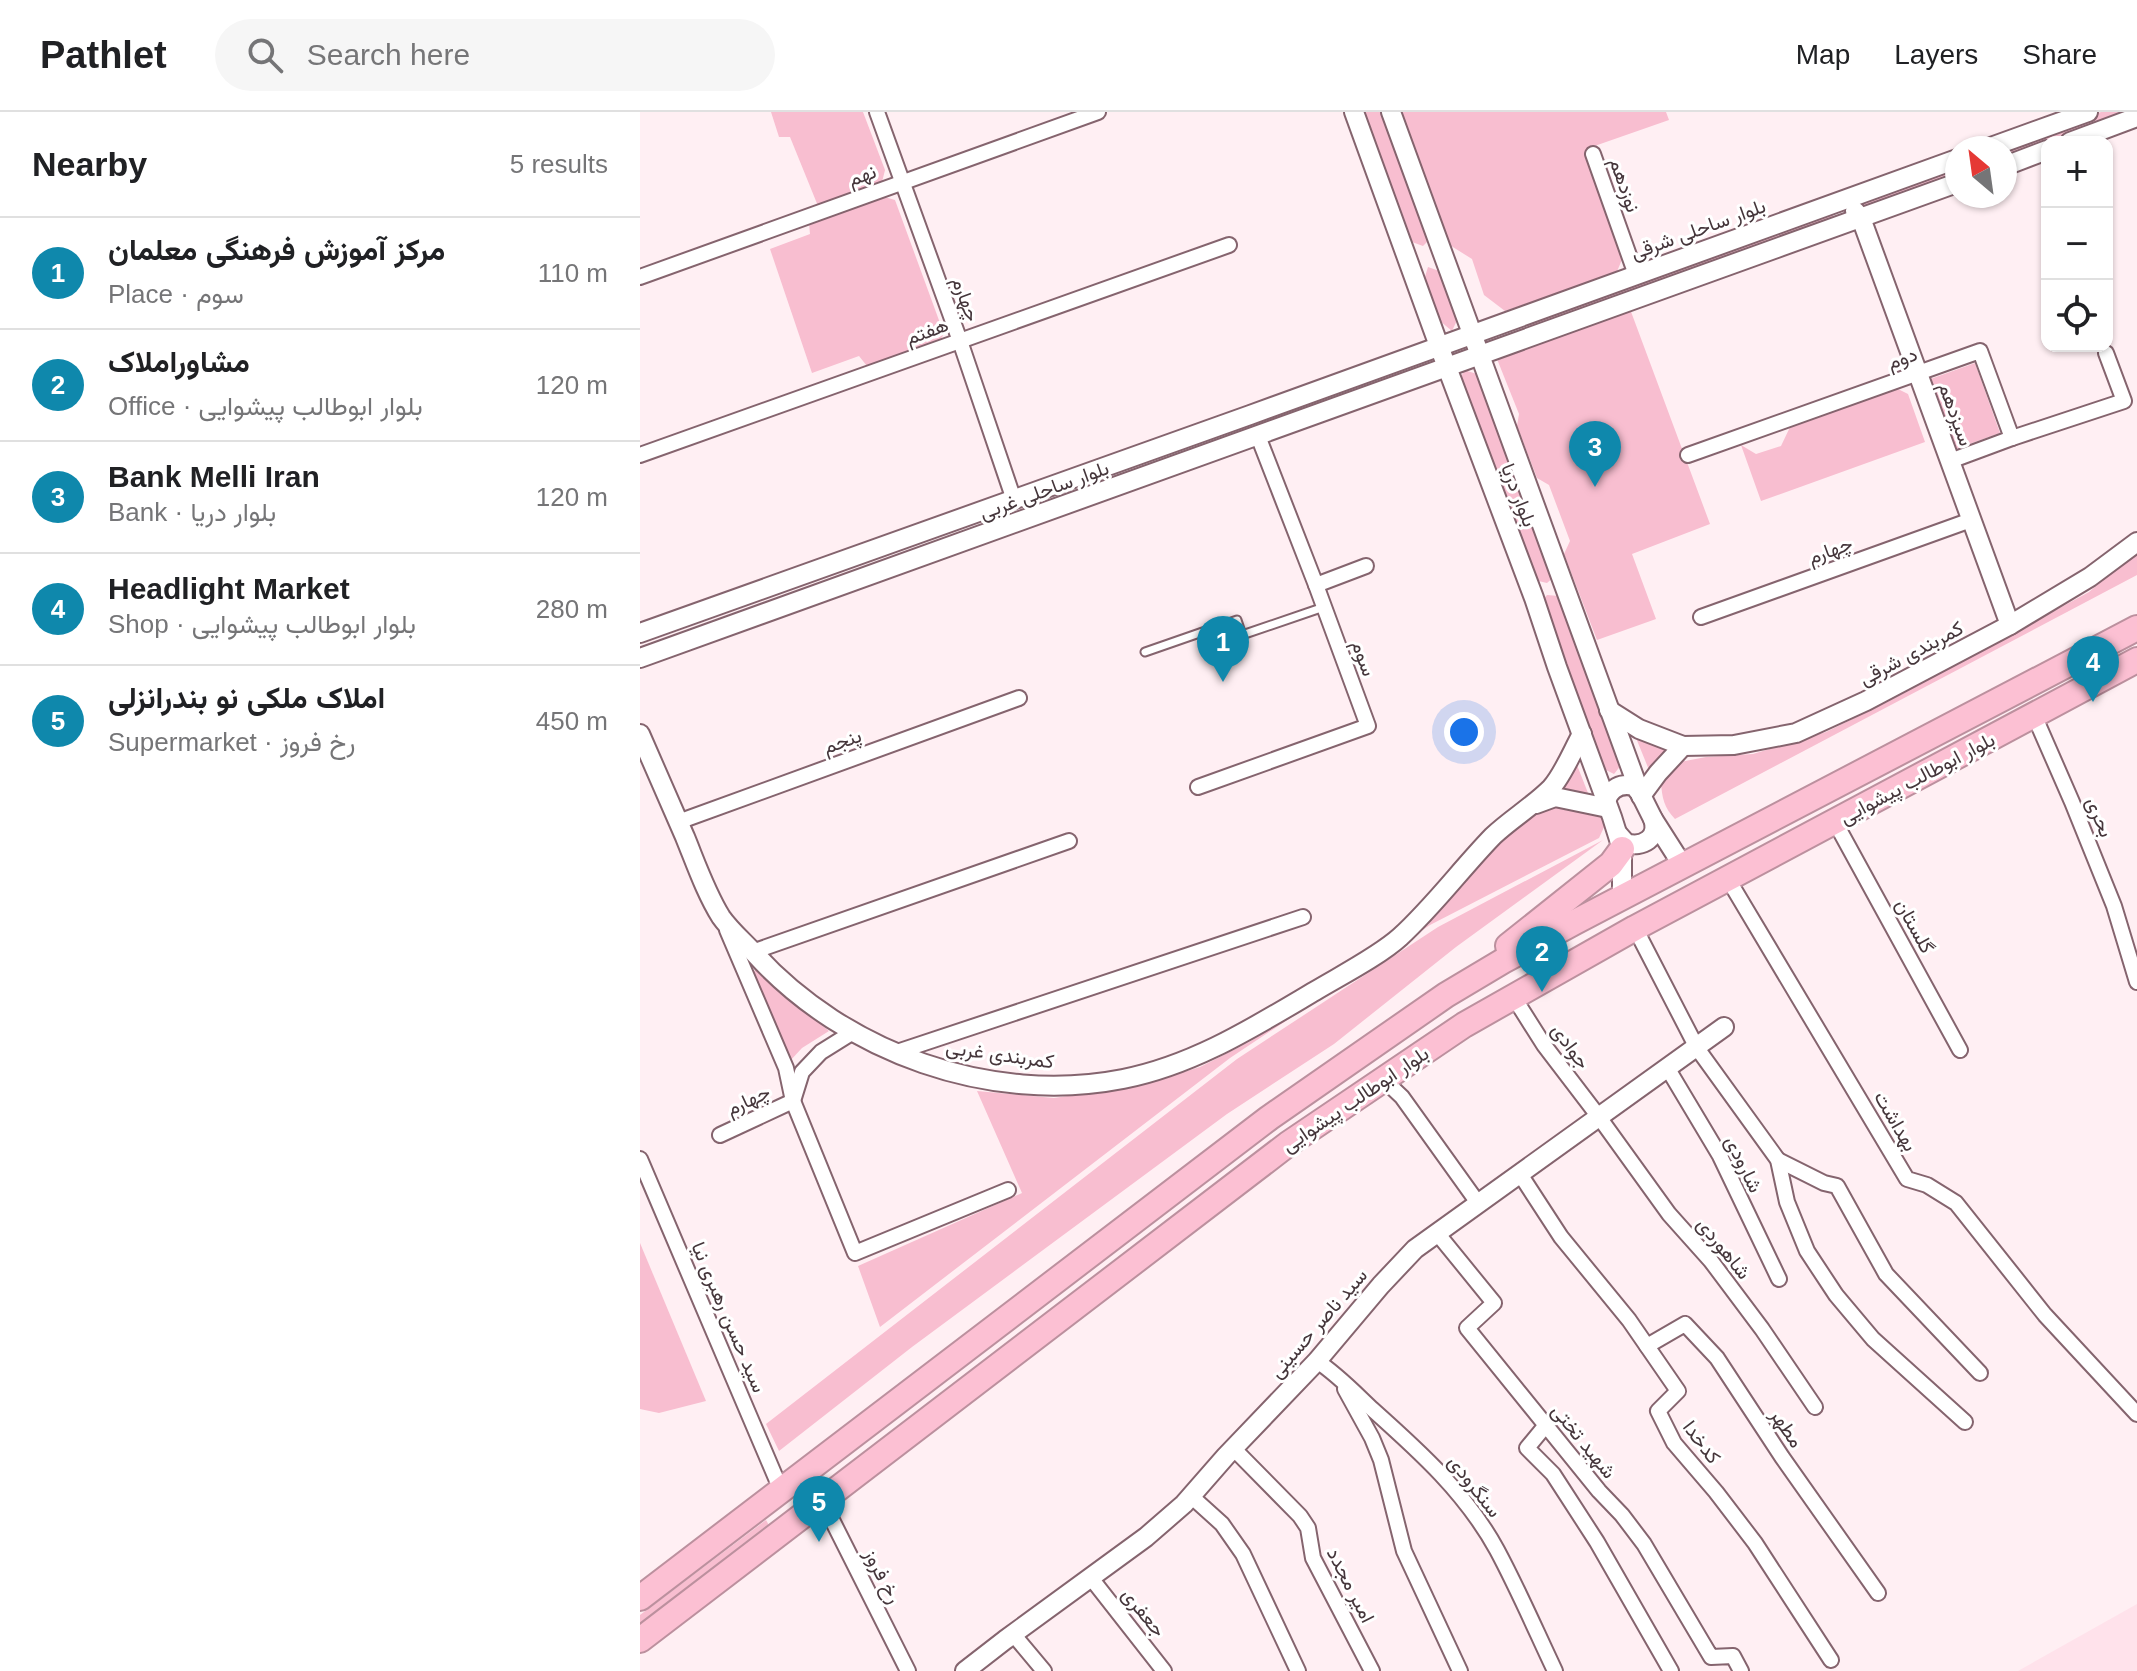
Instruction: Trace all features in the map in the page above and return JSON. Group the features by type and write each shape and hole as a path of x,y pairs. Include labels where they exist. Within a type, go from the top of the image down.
{"highway":[{"name":"بلوار ابوطالب پیشوایی","path":"640,1598 1269,1118 1439,1000 1503,961 2137,628"},
{"name":"بلوار ابوطالب پیشوایی","path":"640,1640 1276,1152 1464,1025 1635,928 2137,660"},
{"path":"2021,690 2034,715"},
{"path":"1439,1000 1611,864 1620,842"}],"street":[{"name":"چهارم","path":"877,112 1014,500"},
{"name":"نهم","path":"640,277 1098,112"},
{"name":"بلوار دریا","path":"1354,112 1408,260 1455,340 1463,362 1534,598 1620,842 1622,898"},
{"name":"بلوار دریا","path":"1391,112 1440,248 1455,340 1463,362 1564,587 1641,795 1683,866"},
{"path":"2017,138 2088,112"},
{"path":"2086,136 2137,117"},
{"path":"2017,161 2041,152"},
{"name":"نوزدهم","path":"1593,154 1636,275"},
{"name":"بلوار ساحلی شرقی","path":"1455,340 1945,163"},
{"path":"1463,362 1945,187"},
{"name":"سیزدهم","path":"1846,199 1861,218 2010,625"},
{"name":"هفتم","path":"640,455 1229,245"},
{"path":"1408,260 1440,248"},
{"name":"بلوار ساحلی غربی","path":"640,633 1455,340"},
{"name":"دوم","path":"1688,455 1980,351 2012,438"},
{"path":"1950,461 2124,401 2106,353"},
{"name":"بلوار ساحلی غربی","path":"640,658 1463,362"},
{"path":"1250,415 1258,436"},
{"name":"سوم","path":"1198,787 1368,726 1258,436"},
{"name":"چهارم","path":"1701,617 1971,520"},
{"name":"کمربندی شرقی","path":"1683,746 1734,745 1796,733 1866,701 2010,625 2090,577 2137,542"},
{"path":"1316,585 1366,566"},
{"path":"1534,598 1564,587"},
{"name":"پنجم","path":"678,822 1019,698"},
{"path":"1529,806 1555,797 1607,805 1611,791 1623,785 1634,786 1641,795 1683,746 1639,729 1609,710"},
{"name":"بحری","path":"2034,715 2108,891 2137,982"},
{"name":"کمربندی غربی","path":"641,737 722,919 769,971 817,1011 916,1062 955,1073 1024,1084 1069,1086 1124,1079 1208,1052 1343,975 1397,940 1494,835 1553,787 1582,734"},
{"path":"1620,842 1646,843 1654,832 1656,825 1653,819"},
{"name":"گلستان","path":"1835,822 1960,1050"},
{"path":"752,952 1069,841"},
{"name":"بهداشت","path":"1728,879 1907,1179 1927,1185 1956,1203 2045,1315 2137,1414"},
{"path":"894,1053 1303,917"},
{"path":"722,919 786,1068 793,1101 855,1253 1008,1190"},
{"path":"1635,928 1697,1048 1778,1160 1787,1202 1807,1251 1836,1295 1873,1339 1965,1422"},
{"name":"جوادی","path":"1513,996 1544,1045 1599,1117"},
{"name":"سید ناصر حسینی","path":"965,1671 1146,1537 1191,1496 1317,1361 1415,1249 1724,1027"},
{"path":"793,1101 802,1072 821,1052 853,1032"},
{"name":"شارودی","path":"1668,1069 1720,1156 1779,1279"},
{"path":"1383,1079 1402,1097 1478,1203"},
{"name":"چهارم","path":"720,1135 793,1101"},
{"name":"شاهوردی","path":"1599,1117 1669,1214 1711,1261 1762,1329 1815,1407"},
{"name":"سید حسن رهبری نیا","path":"640,1159 781,1490"},
{"path":"1778,1160 1824,1183 1837,1186 1886,1274 1980,1373"},
{"name":"کدخدا","path":"1520,1174 1561,1237 1629,1320 1678,1391 1658,1411 1674,1443 1755,1543 1831,1660"},
{"name":"شهید تختی","path":"1437,1233 1494,1303 1467,1328 1644,1544 1711,1657 1733,1656 1741,1671"},
{"name":"مطهر","path":"1647,1346 1685,1324 1717,1358 1878,1593"},
{"name":"سنگرودی","path":"1317,1361 1337,1375 1434,1465 1463,1500 1496,1548 1555,1671"},
{"path":"1337,1375 1372,1438 1381,1460 1404,1551 1460,1671"},
{"path":"1546,1425 1527,1448 1553,1474 1597,1542 1671,1671"},
{"name":"امیر مجدد","path":"1233,1448 1308,1528 1313,1558 1372,1671"},
{"path":"1191,1496 1222,1524 1243,1554 1298,1671"},
{"name":"رخ فروز","path":"822,1500 908,1671"},
{"name":"جعفری","path":"1091,1578 1164,1671"},
{"path":"1013,1634 1044,1671"}],"lane":[{"path":"1145,652 1237,620 1242,635 1324,607"}],"shaded area":[{"path":"771,112 863,112 885,170 882,182 818,206 790,137 779,137"},
{"path":"1364,112 1384,112 1431,238 1423,246 1412,242"},
{"path":"1401,112 1666,112 1669,120 1586,149 1623,257 1616,274 1505,311 1484,295 1472,259 1448,244"},
{"path":"2101,112 2125,112 2060,136 2041,136 2041,143 2017,152 2017,144"},
{"path":"1945,171 1945,178 1868,207 1863,206 1864,201"},
{"path":"881,196 895,200 944,334 938,343 867,366 859,356 812,373 770,249 810,234 809,223"},
{"path":"1834,213 1831,220 1532,328 1527,325 1528,320"},
{"path":"1428,267 1442,272 1459,316 1452,331 1440,321 1424,280"},
{"path":"1630,309 1710,524 1632,554 1656,619 1597,640 1564,554 1570,541 1549,485 1537,478 1517,426 1519,414 1497,359"},
{"path":"1975,363 2000,433 1947,452 1922,382"},
{"path":"1464,370 1477,374 1555,576 1547,583 1534,580 1460,380"},
{"path":"1896,388 1908,394 1925,442 1761,501 1741,445 1756,454 1781,446 1791,425"},
{"path":"2137,551 2137,575 1675,819 1668,811 1661,783 1680,762 1753,754 1826,732 2089,592"},
{"path":"1547,595 1559,596 1622,764 1614,774 1604,769 1541,602"},
{"path":"1636,738 1668,749 1649,770"},
{"path":"1575,760 1588,793 1558,790"},
{"path":"1555,802 1600,812 1605,825 1599,838 1430,925 1230,1058 880,1327 858,1266 1022,1193 977,1091 1054,1098 1141,1085 1200,1067 1251,1041 1429,924 1432,910 1497,840 1531,813"},
{"path":"1603,840 1456,947 1334,1044 1227,1114 912,1347 779,1451 766,1424 1237,1059 1438,927"},
{"path":"756,970 829,1031 802,1048 789,1062 751,972"},
{"path":"640,1243 706,1401 659,1413 640,1409"},
{"path":"766,1520 770,1527 640,1627 640,1615"},
{"path":"2137,1604 2137,1671 2018,1671"}],"place":[{"name":"Bank Melli Iran","path":"1595,487"},
{"name":"مرکز آموزش فرهنگی معلمان","path":"1223,682"},
{"name":"Headlight Market","path":"2093,702"},
{"name":"مشاوراملاک","path":"1542,992"},
{"name":"املاک ملکی نو بندرانزلی","path":"819,1542"}]}
